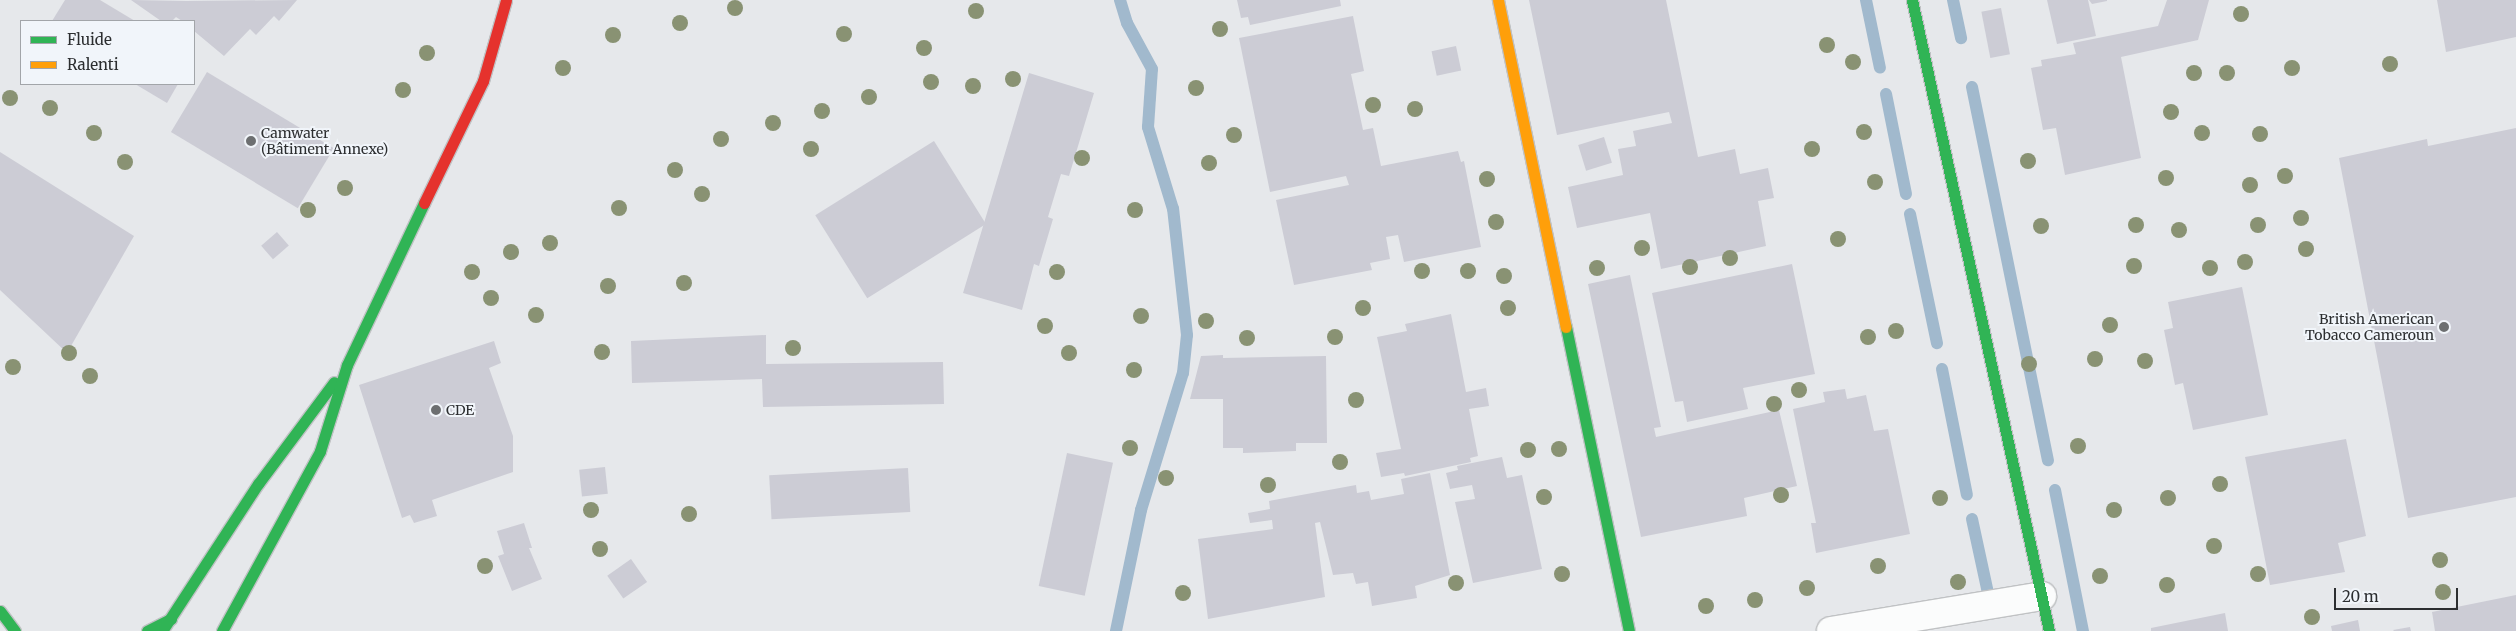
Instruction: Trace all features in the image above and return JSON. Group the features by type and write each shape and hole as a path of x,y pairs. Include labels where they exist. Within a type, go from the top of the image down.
{"main road":[{"path":"222,631 290,511 320,450 347,365 484,81 506,0"},
{"path":"1498,0 1629,631"},
{"path":"1912,0 2049,631"},
{"path":"162,631 258,484 347,365"},
{"path":"0,612 16,631"},
{"path":"147,631 171,619"}],"street":[{"path":"1831,631 2042,596"}],"building":[{"path":"65,0 100,0 133,20 53,20"},
{"path":"131,0 297,0 279,21 274,16 256,35 250,29 224,56 195,32 195,20 180,20 176,17 173,20 160,20"},
{"path":"1237,0 1340,0 1341,6 1250,25 1248,17 1241,18"},
{"path":"1529,0 1666,0 1698,157 1735,149 1740,174 1768,168 1774,198 1758,201 1766,246 1661,269 1650,213 1577,228 1568,187 1623,175 1618,149 1636,146 1633,131 1672,123 1669,112 1557,135"},
{"path":"2047,0 2088,0 2096,36 2057,44"},
{"path":"2089,0 2107,0 2107,1 2092,4"},
{"path":"2167,0 2209,0 2198,40 2121,57 2141,158 2065,175 2056,128 2043,130 2031,68 2042,66 2041,60 2076,54 2073,43 2158,26"},
{"path":"2437,0 2516,0 2516,37 2446,52"},
{"path":"2001,8 2010,54 1990,58 1981,12"},
{"path":"1353,16 1364,71 1351,74 1363,130 1373,128 1381,166 1458,151 1461,162 1464,161 1481,247 1404,262 1398,235 1386,237 1390,259 1370,263 1372,270 1294,285 1276,200 1349,185 1346,176 1270,192 1239,38"},
{"path":"1456,46 1461,70 1437,76 1432,51"},
{"name":"Camwater (Bâtiment Annexe)","path":"207,72 334,148 298,208 171,132"},
{"path":"1029,73 1094,93 1069,176 1061,174 1048,217 1053,219 1039,266 1034,264 1022,310 963,293"},
{"path":"137,85 177,85 167,103"},
{"name":"British American Tobacco Cameroun","path":"2516,128 2516,497 2408,518 2339,158 2427,139 2428,146"},
{"path":"1604,137 1612,163 1586,171 1578,145"},
{"path":"934,141 986,224 867,298 815,215"},
{"path":"0,152 134,236 67,353 0,290"},
{"path":"277,232 289,246 273,259 261,246"},
{"path":"1792,264 1815,374 1743,388 1748,409 1687,422 1683,401 1675,402 1652,293"},
{"path":"1630,275 1661,427 1654,428 1656,437 1779,410 1797,486 1744,498 1747,516 1641,537 1588,284"},
{"path":"2242,287 2268,415 2193,430 2183,383 2175,385 2164,330 2173,328 2168,302"},
{"path":"1451,314 1466,392 1486,388 1489,406 1469,409 1478,456 1470,458 1471,462 1405,476 1404,473 1381,477 1376,453 1401,449 1377,337 1407,331 1405,324"},
{"path":"766,335 766,364 943,362 944,404 763,407 762,379 632,383 631,341"},
{"name":"CDE","path":"494,341 501,363 489,368 513,436 513,472 432,500 437,516 414,523 410,515 402,518 359,385"},
{"path":"1223,355 1223,358 1326,356 1327,443 1296,443 1296,451 1243,453 1243,448 1223,448 1223,399 1190,399 1201,356"},
{"path":"1845,389 1847,399 1866,395 1874,431 1888,429 1910,534 1816,553 1811,523 1816,523 1793,409 1825,402 1823,392"},
{"path":"2346,439 2366,536 2338,543 2345,572 2270,585 2245,457"},
{"path":"1067,453 1113,463 1085,596 1039,586"},
{"path":"1502,457 1507,478 1522,475 1542,569 1473,583 1455,502 1475,499 1472,485 1450,489 1446,473 1458,470 1457,466"},
{"path":"605,467 608,494 582,497 579,470"},
{"path":"908,468 910,512 771,519 769,475"},
{"path":"1430,473 1450,575 1415,586 1417,598 1372,606 1368,582 1356,584 1353,573 1333,575 1320,522 1315,523 1325,597 1208,619 1198,539 1273,529 1272,520 1250,523 1248,513 1270,509 1269,501 1356,485 1357,493 1369,491 1371,500 1404,494 1401,479"},
{"path":"524,523 532,548 529,548 542,579 512,591 498,556 504,554 497,531"},
{"path":"631,559 647,582 623,599 607,576"},
{"path":"2516,595 2516,631 2435,631 2432,612"},
{"path":"2225,613 2228,631 2151,631 2151,628"},
{"path":"2358,620 2360,631 2332,631 2331,626"},
{"path":"2410,627 2411,631 2393,630"}],"waterway":[{"path":"1116,631 1141,510 1183,373 1187,335 1173,209 1148,127 1152,69 1127,23 1120,0"},
{"path":"1866,0 1880,68"},
{"path":"1953,0 1961,38"},
{"path":"1972,87 2048,460"},
{"path":"1886,94 1906,194"},
{"path":"1910,214 1937,343"},
{"path":"1942,369 1967,495"},
{"path":"2055,490 2083,631"},
{"path":"1972,519 1991,607"}],"traffic: fast":[{"path":"1912,0 2049,631"},
{"path":"222,631 320,451 347,365 424,203"},
{"path":"1566,327 1629,631"},
{"path":"162,631 258,484 334,382"},
{"path":"0,611 15,631"},
{"path":"147,631 171,619"}],"traffic: slow":[{"path":"1498,0 1566,327"}],"traffic: jam":[{"path":"424,203 483,81 506,0"}],"place":[{"name":"Camwater (Bâtiment Annexe)","path":"251,141"},
{"name":"British American Tobacco Cameroun","path":"2444,327"},
{"name":"CDE","path":"436,410"}]}
